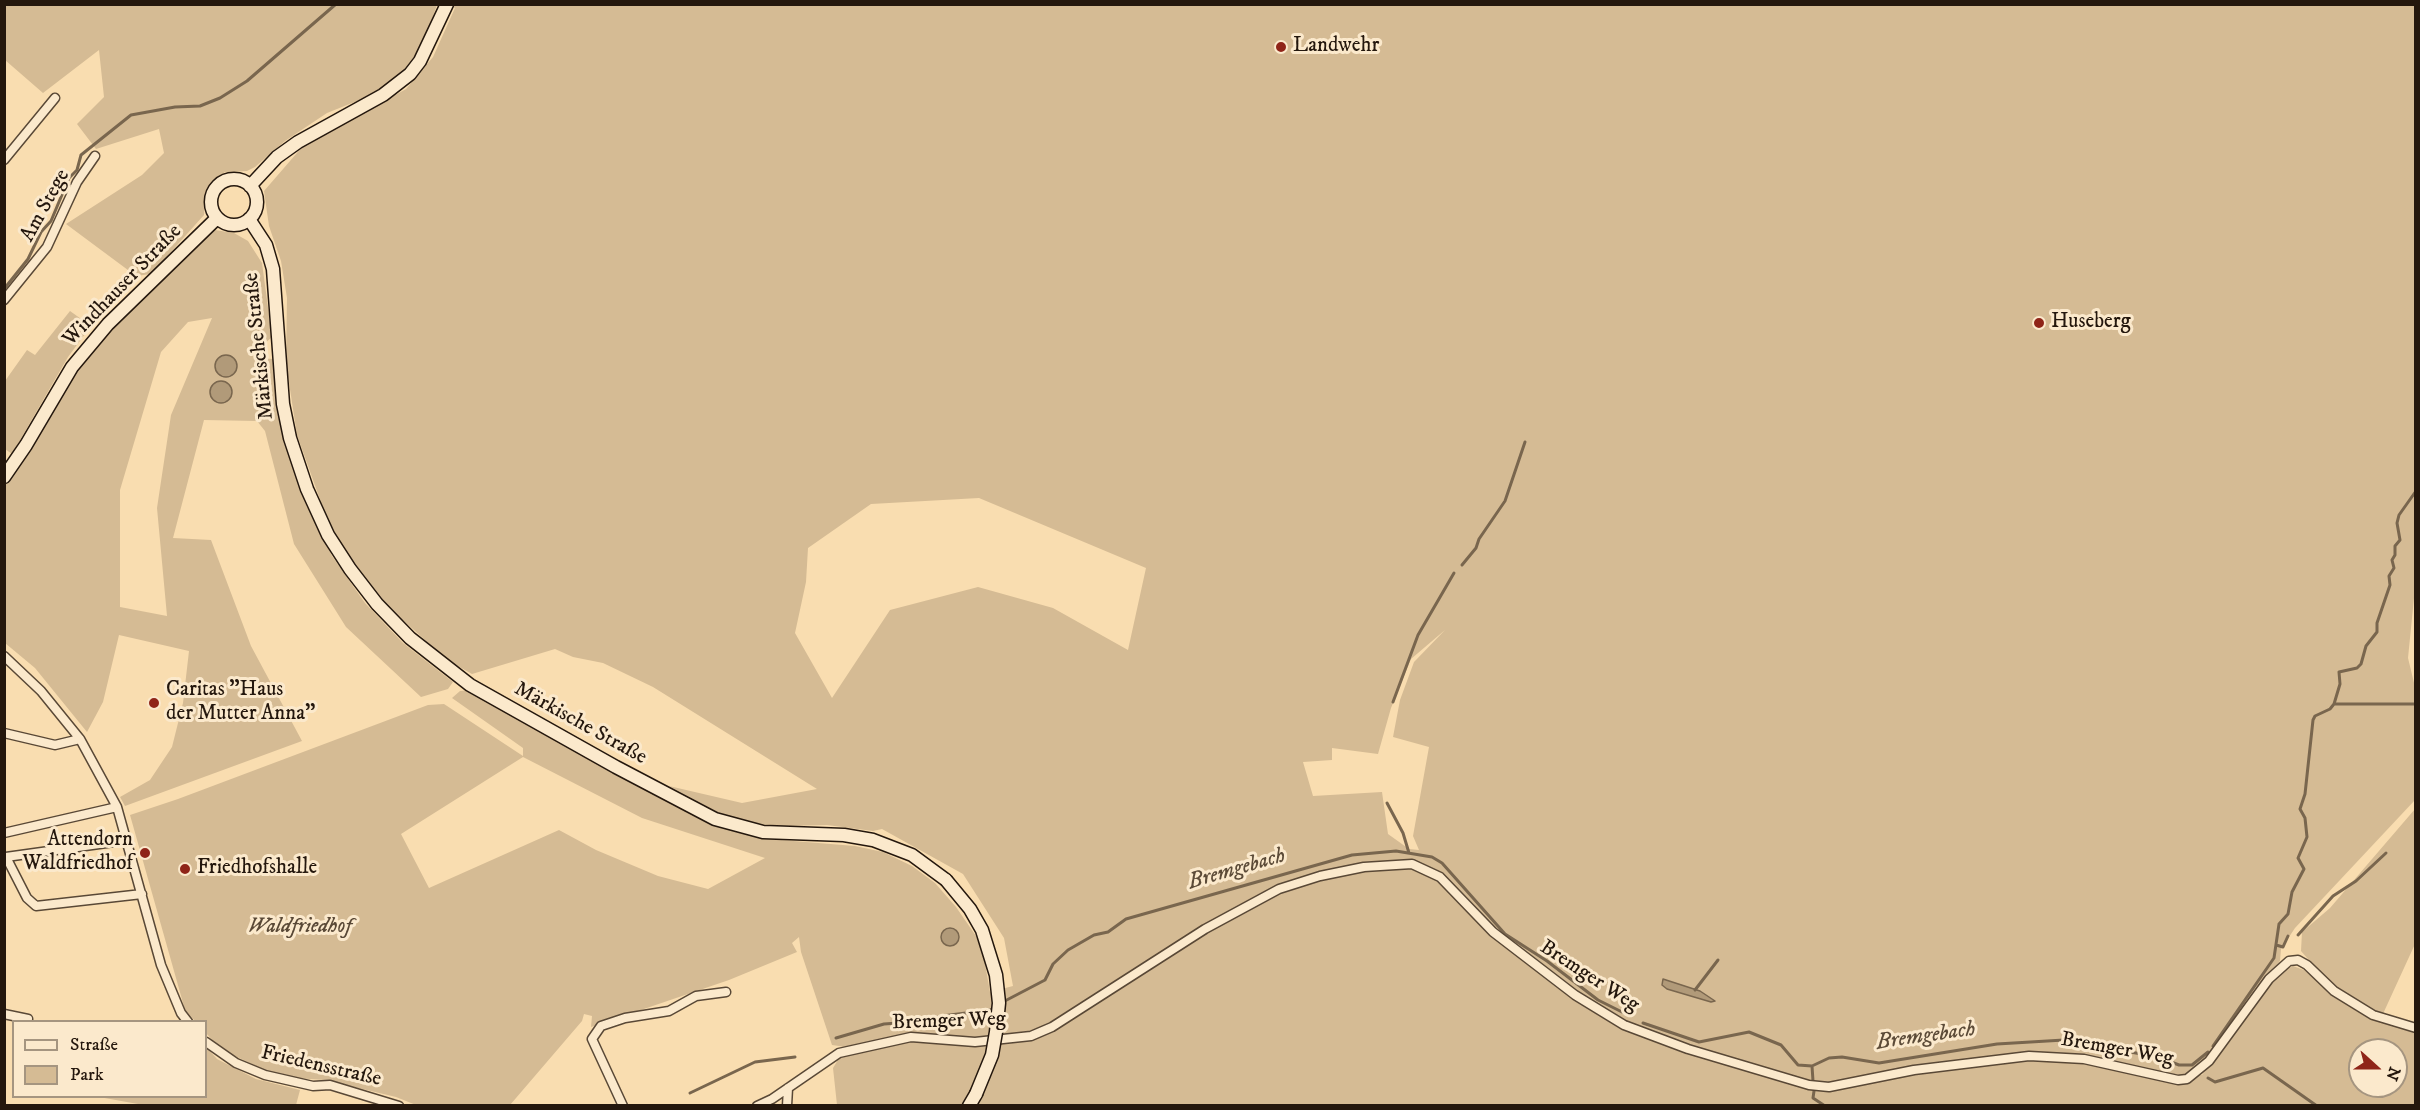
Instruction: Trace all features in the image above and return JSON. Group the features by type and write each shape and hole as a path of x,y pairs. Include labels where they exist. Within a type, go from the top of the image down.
{"main road":[{"path":"250,186 277,157 298,142 383,95 410,74 420,61 447,4"},
{"path":"230,180 237,180 250,186 256,200 256,207 249,219 233,225 217,218 211,203 216,187 230,180"},
{"name":"Windhauser Straße","path":"4,477 26,445 72,367 108,324 217,218"},
{"name":"Märkische Straße","path":"249,219 266,245 273,269 283,404 290,438 306,489 328,535 377,604 410,638 470,685 616,767 715,819 763,832 844,835 873,840 912,855 946,880 970,909 982,930 996,975 999,1003 992,1055 969,1106"}],"street":[{"path":"4,160 55,98"},
{"name":"Am Stege","path":"4,300 47,247 76,182 95,156"},
{"path":"4,656 41,691 80,739 117,807 161,965 181,1013 186,1020"},
{"path":"4,733 55,745 80,739"},
{"path":"4,833 117,807"},
{"path":"128,840 6,857 27,898 36,906 142,894"},
{"name":"Bremger Weg","path":"757,1106 839,1053 911,1037 975,1042 1031,1036 1052,1027 1205,929 1279,889 1320,876 1364,867 1412,864 1440,877 1493,932 1575,995 1624,1025 1679,1045 1809,1085 1830,1087 1914,1070 2029,1056 2084,1059 2178,1080 2187,1079 2209,1061 2269,979 2289,961 2307,965 2334,991 2360,1008 2412,1027"},
{"path":"623,1106 592,1039 602,1026 625,1018 669,1011 696,996 726,992"},
{"path":"4,1014 28,1019"},
{"name":"Friedensstraße","path":"207,1043 236,1063 265,1075 314,1086 330,1085 399,1106"},
{"path":"787,1106 788,1088"}],"green space":[{"path":"4,5 437,5 424,41 401,76 377,93 327,113 285,141 255,167 247,171 225,172 215,179 206,190 204,215 151,274 136,276 66,224 142,175 164,153 159,129 96,149 77,124 104,97 99,50 43,93 5,60"},
{"name":"Waldfriedhof","path":"450,5 2415,5 2416,578 2408,658 2415,687 2415,800 2295,928 2281,949 2280,961 2208,1059 2186,1076 2202,1075 2278,974 2293,966 2304,970 2332,993 2375,1019 2415,1032 2415,1105 837,1105 833,1068 846,1047 832,1045 801,952 799,937 792,943 797,952 729,980 591,1027 592,1016 584,1014 582,1021 510,1105 416,1105 396,1097 325,1080 280,1077 220,1049 207,1034 207,1020 194,1020 185,1010 130,815 428,705 444,704 523,756 523,748 452,698 460,691 470,690 541,732 721,828 769,839 855,846 883,852 912,866 935,883 956,907 976,936 984,958 990,992 1013,986 1004,938 963,874 882,829 873,831 827,825 782,826 754,823 725,816 669,786 742,803 817,789 653,687 603,663 573,657 555,649 472,674 447,660 382,601 332,533 297,435 286,363 287,298 281,261 269,226 264,191 303,146 406,89 433,57 455,8","holes":["979,498 1146,568 1128,650 1053,608 978,587 890,610 832,698 795,633 806,582 808,548 871,504","1445,630 1414,662 1400,700 1393,737 1429,747 1413,836 1419,850 1409,849 1388,834 1382,792 1313,796 1303,762 1332,760 1332,748 1378,754 1391,708 1411,659","523,757 642,818 765,858 708,889 658,876 596,850 559,830 429,888 401,834"]},
{"path":"215,230 234,233 248,241 262,263 272,337 255,352 258,358 273,359 280,422 305,502 332,556 365,603 403,643 453,682 448,689 421,697 346,627 294,544 265,431 257,421 204,420 173,538 211,540 251,646 302,741 125,806 120,797 150,780 172,747 183,703 189,651 119,635 103,702 87,732 35,668 5,643 4,486 75,371 110,329","holes":["212,318 171,415 157,508 167,616 120,607 120,490 161,352 188,322"]},
{"path":"70,311 91,326 68,357 12,454 5,449 5,381 27,350 35,355"},
{"path":"2415,809 2415,944 2382,1016 2335,990 2301,951 2302,932 2330,908"},
{"path":"207,1048 217,1059 256,1079 300,1090 296,1105 149,1106 105,1098 207,1098"}],"shaded area":[{"path":"226,355 234,358 237,366 234,374 226,377 218,374 215,366 218,358"},
{"path":"221,381 229,384 232,392 229,400 221,403 213,400 210,392 213,384"},
{"path":"946,928 954,928 959,933 957,944 946,946 941,941 941,933"},
{"path":"1663,979 1700,991 1715,1001 1711,1002 1667,989 1662,985"}],"waterway":[{"path":"4,289 28,259 41,232 51,221 69,178 77,170 81,155 131,115 175,107 200,106 220,98 247,81 336,4"},
{"path":"1462,565 1476,548 1479,539 1505,501 1525,442"},
{"path":"2213,1046 2274,958 2279,924 2288,914 2292,892 2304,869 2298,858 2307,837 2305,818 2300,809 2305,794 2313,720 2315,716 2330,709 2334,704 2340,684 2339,672 2357,668 2361,664 2366,646 2377,632 2377,623 2390,585 2389,576 2394,568 2392,560 2395,555 2395,546 2400,540 2397,523 2399,515 2416,491"},
{"path":"1393,702 1418,635 1454,573"},
{"path":"2334,704 2416,704"},
{"path":"1387,803 1403,833 1409,853"},
{"name":"Bremgebach","path":"1001,1003 1045,980 1053,964 1068,950 1094,935 1108,932 1126,919 1352,855 1396,851 1432,857 1442,863 1505,934 1547,961 1598,1000 1624,1013"},
{"path":"2298,935 2333,896 2356,881 2386,853"},
{"path":"2276,945 2283,947 2288,936"},
{"path":"1695,990 1718,960"},
{"name":"Bremgebach","path":"836,1038 884,1024 926,1021 996,1007"},
{"name":"Bremgebach","path":"1643,1023 1699,1042 1749,1032 1781,1045 1798,1065 1812,1066 1829,1058 1842,1057 1879,1063 1997,1044 2064,1040 2158,1057 2179,1065 2192,1065 2208,1052"},
{"name":"Bremgebach","path":"690,1093 755,1062 795,1057"},
{"path":"1812,1066 1813,1081"},
{"name":"Bremgebach","path":"2208,1078 2215,1082 2263,1068 2317,1106"},
{"path":"1814,1091 1813,1098 1825,1106"}],"place":[{"name":"Landwehr","path":"1281,47"},
{"name":"Huseberg","path":"2039,323"},
{"name":"Caritas \"Haus der Mutter Anna\"","path":"154,703"},
{"name":"Attendorn Waldfriedhof","path":"145,853"},
{"name":"Friedhofshalle","path":"185,869"}]}
